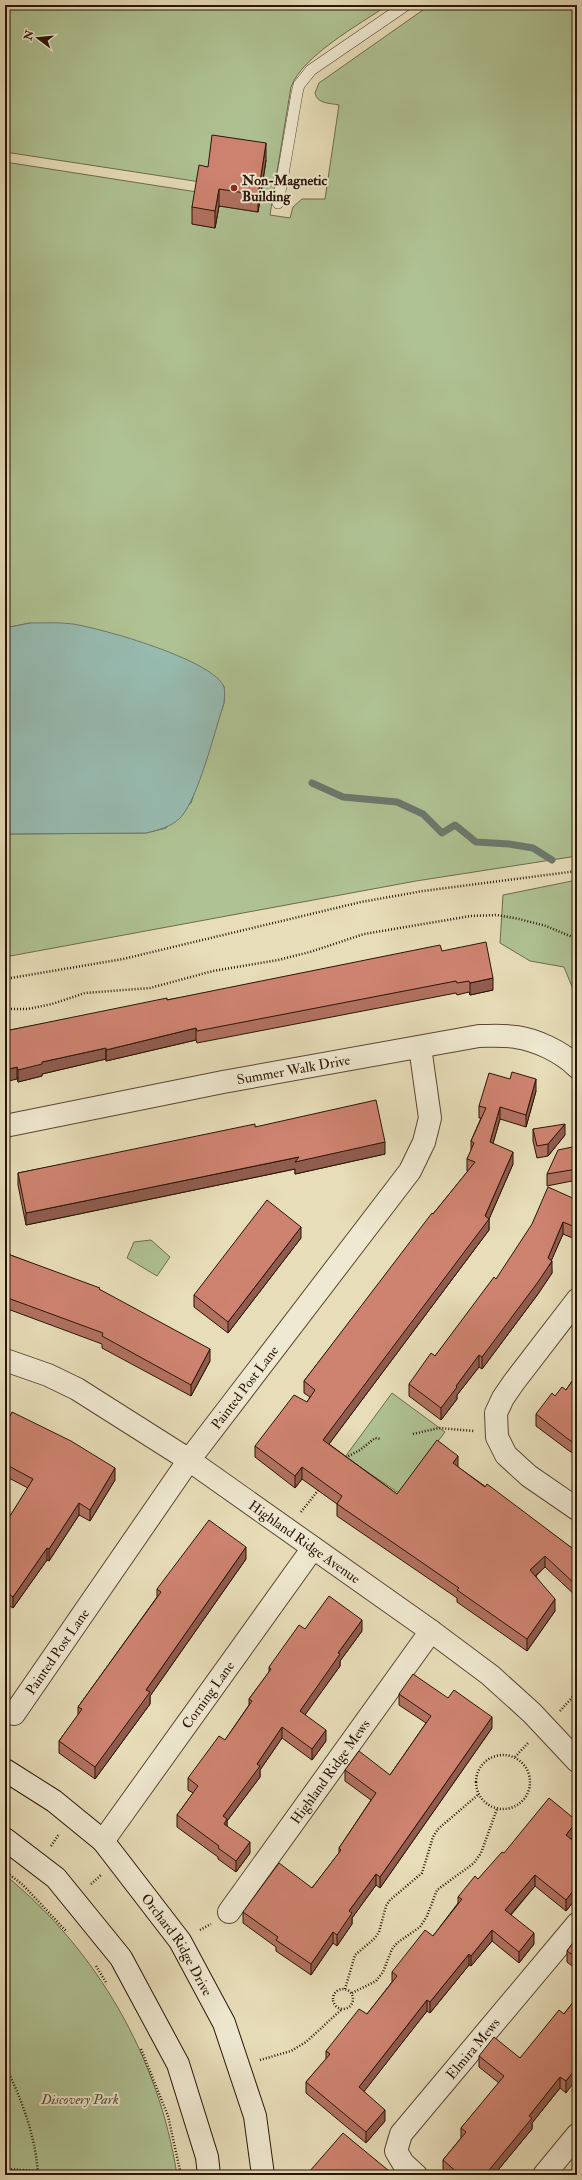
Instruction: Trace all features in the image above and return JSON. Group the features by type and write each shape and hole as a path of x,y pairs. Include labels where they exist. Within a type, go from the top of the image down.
{"street":[{"name":"Summer Walk Drive","path":"5,1126 223,1082 479,1036 517,1037 551,1048 570,1060 577,1067"},
{"name":"Painted Post Lane","path":"14,1714 189,1460 410,1171 424,1142 430,1118 420,1047"},
{"path":"577,1300 503,1398 496,1413 497,1437 506,1454 529,1476 577,1509"},
{"name":"Highland Ridge Avenue","path":"5,1360 48,1375 77,1389 189,1460 431,1631 490,1675 532,1712 577,1761"},
{"name":"Corning Lane","path":"103,1841 313,1548"},
{"name":"Highland Ridge Mews","path":"229,1912 431,1631"},
{"name":"Orchard Ridge Drive","path":"5,1770 54,1801 103,1841 180,1942 224,2023 255,2116 263,2175"},
{"path":"5,1838 56,1878 121,1958 178,2064 207,2157 209,2175"},
{"name":"Elmira Mews","path":"416,2175 403,2163 396,2151 401,2134 577,1924"},
{"path":"544,2175 577,2136"}],"lane":[{"path":"278,203 294,102 299,85 304,77 311,70 406,5"}],"path":[{"path":"5,979 123,959 361,902 577,871"},
{"path":"5,1009 28,1009 52,1004 85,993 150,988 214,971 297,955 364,934 472,916 497,915 519,919 546,926 577,939"},
{"path":"413,1434 439,1428 477,1432 497,1430"},
{"path":"340,1462 345,1457 360,1450 376,1438 380,1439"},
{"path":"287,1529 323,1484"},
{"path":"503,1754 512,1756 520,1760 528,1769 531,1781 528,1792 522,1802 512,1808 497,1808 489,1806 479,1794 476,1778 480,1768 486,1761 494,1756 503,1754"},
{"path":"345,1988 354,1955 375,1938 379,1932 386,1906 390,1900 422,1873 433,1837 438,1829 479,1794"},
{"path":"352,1993 376,1982 383,1972 397,1943 420,1927 427,1916 437,1890 474,1862 487,1839 497,1808"},
{"path":"48,1850 62,1830"},
{"path":"87,1888 106,1870"},
{"path":"5,1871 23,1885 69,1933"},
{"path":"180,1942 229,1912"},
{"path":"94,1963 109,1988"},
{"path":"345,1988 352,1993 354,1997 350,2008 342,2009 336,2006 333,1998 337,1991 345,1988"},
{"path":"238,2065 291,2051 312,2037 342,2009"},
{"path":"139,2044 148,2063 168,2116 181,2175"},
{"path":"5,2066 13,2082 27,2119 38,2173 5,2169"}],"green space":[{"path":"5,5 388,5 319,52 297,75 291,87 273,196 261,194 266,160 207,183 5,152"},
{"path":"430,5 577,5 577,856 416,881 5,957 5,834 146,833 166,828 191,803 224,703 224,686 30,623 5,628 5,162 197,192 192,224 215,228 219,206 258,212 260,200 272,202 270,215 290,218 293,207 302,199 325,199 339,105 321,101 316,97 315,93 319,83"},
{"path":"577,880 577,999 564,967 530,961 500,943 503,895"},
{"path":"151,1240 170,1257 157,1276 127,1258 134,1242"},
{"path":"392,1393 445,1432 399,1493 345,1457"},
{"name":"Discovery Park","path":"5,1875 38,1905 68,1937 95,1972 119,2009 139,2048 155,2089 168,2132 177,2175 5,2175"}],"water":[{"path":"30,623 73,624 130,639 178,656 198,665 214,675 223,685 225,692 224,703 199,781 187,809 173,824 146,833 5,834 5,628"}],"building":[{"name":"Non-Magnetic Building","path":"212,135 266,143 258,195 219,189 215,211 192,207 199,165 208,167"},
{"path":"486,942 493,978 470,983 469,981 457,983 456,981 197,1031 196,1028 106,1050 106,1048 42,1062 42,1064 18,1070 17,1067 5,1070 5,1031 440,945 442,951"},
{"path":"512,1072 536,1079 526,1115 500,1107 490,1142 513,1152 485,1216 489,1219 323,1440 397,1494 437,1440 458,1456 453,1463 485,1487 487,1484 576,1551 577,1550 577,1586 545,1556 530,1570 555,1599 527,1639 457,1590 459,1588 337,1504 342,1496 302,1467 295,1476 255,1446 294,1395 307,1402 315,1390 304,1381 432,1213 433,1214 475,1162 467,1159 474,1143 471,1141 486,1108 479,1106 489,1073 510,1079"},
{"path":"376,1100 385,1142 295,1162 299,1157 26,1213 18,1173 255,1124 255,1127"},
{"path":"565,1124 548,1144 537,1146 533,1129"},
{"path":"577,1146 577,1169 547,1174 558,1150"},
{"path":"548,1187 577,1200 577,1222 575,1227 563,1222 548,1258 552,1261 482,1357 479,1355 441,1408 409,1384 431,1353 435,1356 494,1277 496,1279 532,1224"},
{"path":"267,1200 301,1227 228,1322 194,1295"},
{"path":"5,1253 100,1288 99,1289 210,1349 191,1385 102,1336 103,1333 5,1297"},
{"path":"577,1374 577,1445 536,1414 552,1393 555,1396 562,1387 566,1390"},
{"path":"12,1412 71,1441 115,1468 90,1510 79,1503 49,1549 47,1548 13,1597 5,1591 5,1524 33,1479 5,1464 5,1426"},
{"path":"209,1520 246,1547 146,1690 150,1692 95,1767 59,1741 82,1709 78,1707 161,1592 157,1589"},
{"path":"329,1596 362,1620 338,1653 340,1654 300,1711 326,1730 312,1749 282,1727 257,1764 260,1766 223,1816 227,1819 224,1824 250,1842 236,1861 218,1848 219,1846 177,1815 198,1786 188,1778 219,1736 225,1740 252,1701 249,1699 271,1669 269,1667 299,1625 305,1629"},
{"path":"413,1674 448,1698 454,1690 492,1717 380,1877 376,1874 349,1911 352,1913 337,1935 333,1932 311,1964 276,1940 278,1937 243,1912 279,1863 312,1888 341,1850 339,1848 376,1793 345,1770 359,1751 390,1775 431,1716 399,1694"},
{"path":"549,1798 577,1821 566,1835 577,1844 577,1886 566,1900 535,1875 505,1910 534,1933 519,1952 492,1930 471,1956 469,1954 430,2002 427,2000 359,2087 385,2110 366,2132 306,2082 330,2054 326,2051 359,2009 367,2014 397,1976 392,1972 425,1930 433,1936 462,1899 458,1897 475,1876 478,1879 502,1852 504,1853"},
{"path":"577,1937 577,1958 567,1951"},
{"path":"577,1997 577,2067 566,2081 560,2077 529,2116 532,2118 485,2175 460,2175 443,2160 466,2132 461,2128 504,2076 479,2056 494,2037 520,2058 559,2010 564,2014"},
{"path":"343,2133 394,2175 313,2175 309,2172"}],"waterway":[{"path":"312,783 343,797 397,802 423,814 442,833 455,825 476,842 509,844 533,848 552,860"}],"place":[{"name":"Non-Magnetic Building","path":"234,188"}]}
